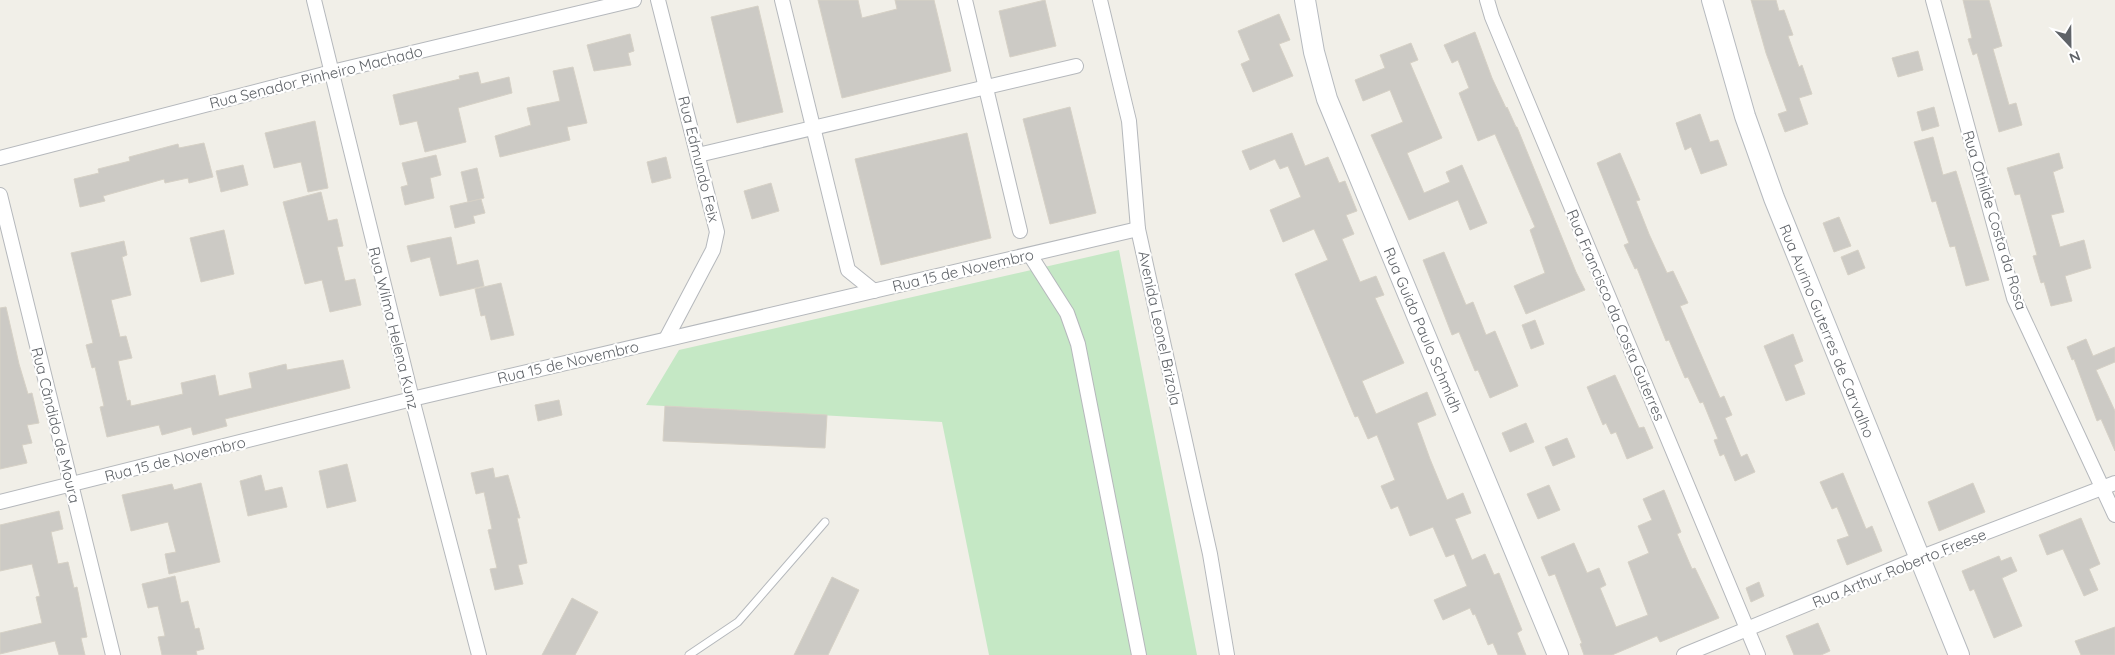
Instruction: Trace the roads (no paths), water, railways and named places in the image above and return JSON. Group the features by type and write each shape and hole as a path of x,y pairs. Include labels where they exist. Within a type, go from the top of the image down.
{"street":[{"name":"Rua Wilma Helena Kunz","path":"314,0 412,399 479,655"},
{"name":"Rua Senador Pinheiro Machado","path":"0,158 332,72 634,0"},
{"name":"Rua Edmundo Feix","path":"658,0 717,232 713,250 666,339"},
{"path":"782,0 848,270 874,291"},
{"path":"966,0 1020,231"},
{"name":"Avenida Leonel Brizola","path":"1100,0 1129,121 1138,230 1210,554 1227,655"},
{"name":"Rua Guido Paulo Schmidh","path":"1305,0 1314,52 1327,99 1558,655"},
{"name":"Rua Francisco da Costa Guterres","path":"1487,0 1492,17 1758,655"},
{"name":"Rua Aurino Guterres de Carvalho","path":"1712,0 1745,116 1774,198 1959,655"},
{"name":"Rua Othilde Costa da Rosa","path":"1933,0 2014,298 2109,485 2115,514"},
{"path":"698,154 1076,66"},
{"name":"Rua Cândido de Moura","path":"0,195 113,655"},
{"name":"Rua 15 de Novembro","path":"0,502 412,399 1138,230"},
{"path":"1030,255 1067,313 1078,344 1139,655"},
{"name":"Rua Arthur Roberto Freese","path":"1684,655 1919,558 2109,485"}],"lane":[{"path":"689,655 738,622 825,522"}]}
